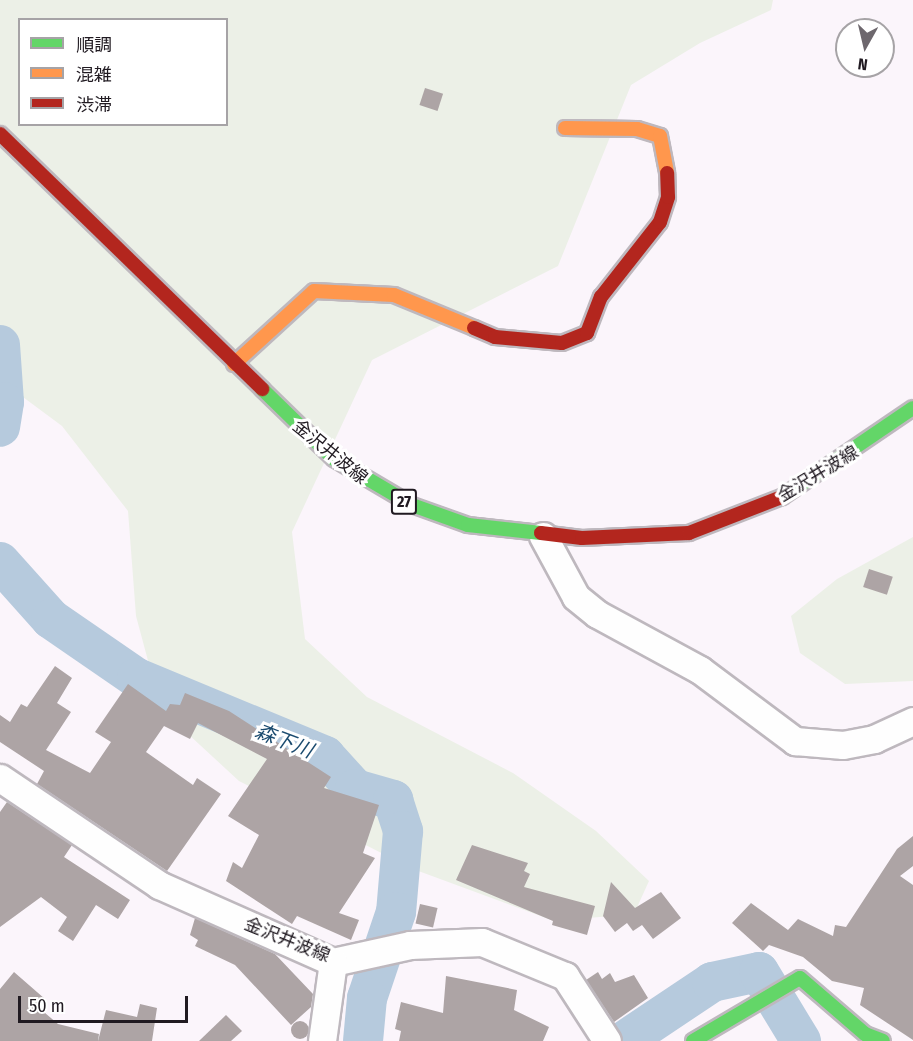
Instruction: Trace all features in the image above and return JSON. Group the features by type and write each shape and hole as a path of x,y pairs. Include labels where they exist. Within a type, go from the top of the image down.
{"main road":[{"path":"234,364 314,291 343,289 394,296 495,337 562,343 587,333 601,297 660,222 668,197 668,157 660,136 637,129 565,128"},
{"name":"金沢井波線","path":"0,134 306,434 372,485 468,525 543,536 654,538 726,521 806,484 913,408"},
{"path":"693,1041 793,985 800,978 865,1034 883,1041"}],"street":[{"path":"543,536 576,597 597,614 700,670 795,741 843,745 874,739 913,721"},
{"name":"金沢井波線","path":"0,778 159,885 340,959 410,945 482,942 566,976 602,1031"},
{"path":"322,1041 340,959"}],"shaded area":[{"path":"0,0 773,0 771,10 700,43 631,85 558,266 372,360 292,532 305,639 367,697 513,773 596,831 649,881 634,914 554,921 413,869 239,781 161,709 136,616 128,511 62,426 0,380"},
{"path":"913,537 913,681 845,684 800,653 791,616 837,579"}],"building":[{"path":"425,88 443,94 438,111 419,105"},
{"path":"869,569 893,577 887,595 863,587"},
{"path":"55,666 72,678 57,703 71,712 46,750 90,773 111,742 95,732 128,684 166,711 170,704 180,705 185,693 229,711 331,777 324,788 379,805 363,853 375,858 339,913 359,920 351,940 297,916 292,924 226,881 233,862 242,868 259,835 228,816 267,759 198,723 190,739 164,726 146,752 193,785 197,778 221,794 167,871 37,784 44,771 0,742 0,715 10,722 21,704 27,707"},
{"path":"7,802 72,845 64,857 130,900 118,919 96,905 73,941 58,931 67,917 41,897 0,927 0,812"},
{"path":"913,836 913,866 900,876 913,885 913,1040 860,1005 864,988 832,981 803,957 769,945 763,951 732,923 751,903 788,930 798,919 833,936 835,925 846,927 897,849"},
{"path":"472,845 528,863 524,871 530,874 524,887 595,906 587,935 552,925 553,921 456,880"},
{"path":"611,882 635,908 661,892 681,918 653,939 642,925 633,931 627,923 615,932 603,916"},
{"path":"420,904 438,908 433,928 416,923"},
{"path":"195,918 275,954 313,994 311,1007 291,1025 235,965 195,946 198,940 190,935"},
{"path":"14,972 45,999 38,1007 58,1024 99,1034 98,1041 0,1041 0,989"},
{"path":"598,972 602,979 610,973 615,982 634,975 648,998 614,1022 586,980"},
{"path":"446,976 517,990 514,1010 549,1027 543,1041 399,1041 401,1031 395,1029 401,1002 443,1013"},
{"path":"140,1004 157,1008 152,1041 98,1041 106,1010 137,1017"},
{"path":"226,1015 242,1031 231,1041 199,1041"},
{"path":"296,1021 304,1021 309,1026 307,1037 296,1039 291,1034 291,1026"}],"waterway":[{"name":"森下川","path":"0,345 4,402 0,427"},
{"name":"森下川","path":"0,562 51,619 137,678 325,756 355,789 393,800 403,831 396,912 367,998 363,1041"},
{"name":"森下川","path":"624,1041 712,982 759,972 801,1041"}],"traffic: fast":[{"path":"262,389 334,459 412,505 468,525 541,533"},
{"path":"782,497 913,408"},
{"path":"693,1041 800,978 865,1034 883,1041"}],"traffic: slow":[{"path":"565,128 637,129 660,136 667,173"},
{"path":"234,364 314,291 394,295 474,328"}],"traffic: jam":[{"path":"0,134 262,389"},
{"path":"474,328 495,337 562,343 587,333 601,297 660,222 668,197 667,173"},
{"path":"541,533 582,538 689,533 782,497"}]}
